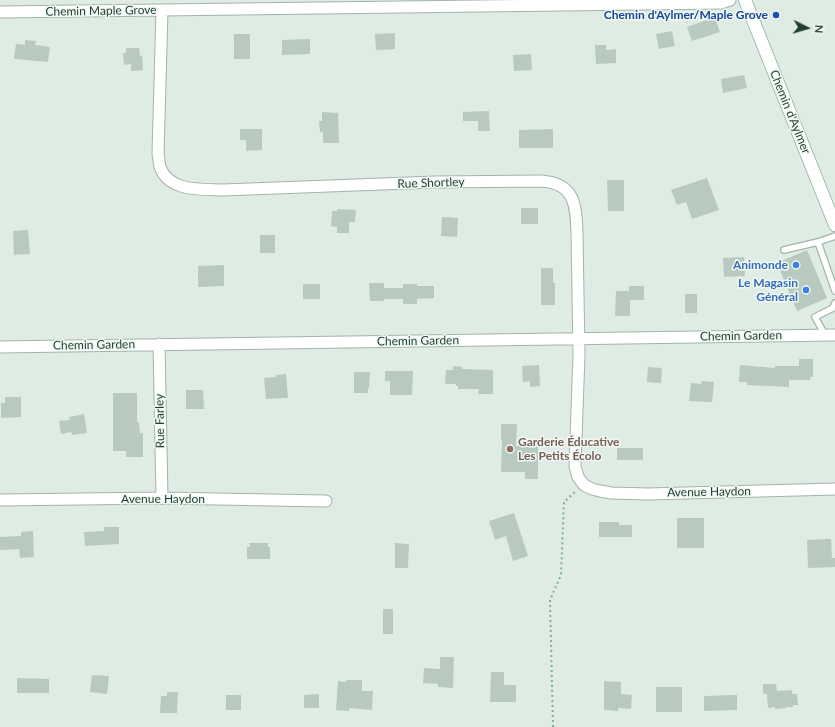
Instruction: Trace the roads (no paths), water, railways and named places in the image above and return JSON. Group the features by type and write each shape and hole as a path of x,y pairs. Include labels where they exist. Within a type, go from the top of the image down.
{"main road":[{"name":"Chemin d'Aylmer","path":"745,0 835,225"}],"street":[{"name":"Chemin Maple Grove","path":"0,12 721,3 730,0"},
{"name":"Rue Shortley","path":"162,10 158,154 160,166 164,174 171,182 192,189 223,190 435,182 541,181 558,184 570,194 574,202 576,216 578,339 575,466 578,477 584,485"},
{"name":"Chemin Garden","path":"0,347 830,335"},
{"name":"Rue Farley","path":"160,344 162,498"},
{"name":"Avenue Haydon","path":"584,485 600,492 648,494 835,489"},
{"name":"Avenue Haydon","path":"0,500 162,498 326,501"}],"lane":[{"path":"784,250 818,242 835,236"},
{"path":"818,242 835,292"},
{"path":"830,335 815,317 833,308 835,303"}],"place":[{"name":"Chemin d'Aylmer/Maple Grove","path":"776,15"},
{"name":"Animonde","path":"796,265"},
{"name":"Le Magasin Général","path":"806,290"},
{"name":"Garderie Éducative Les Petits Écolo","path":"510,449"}]}
